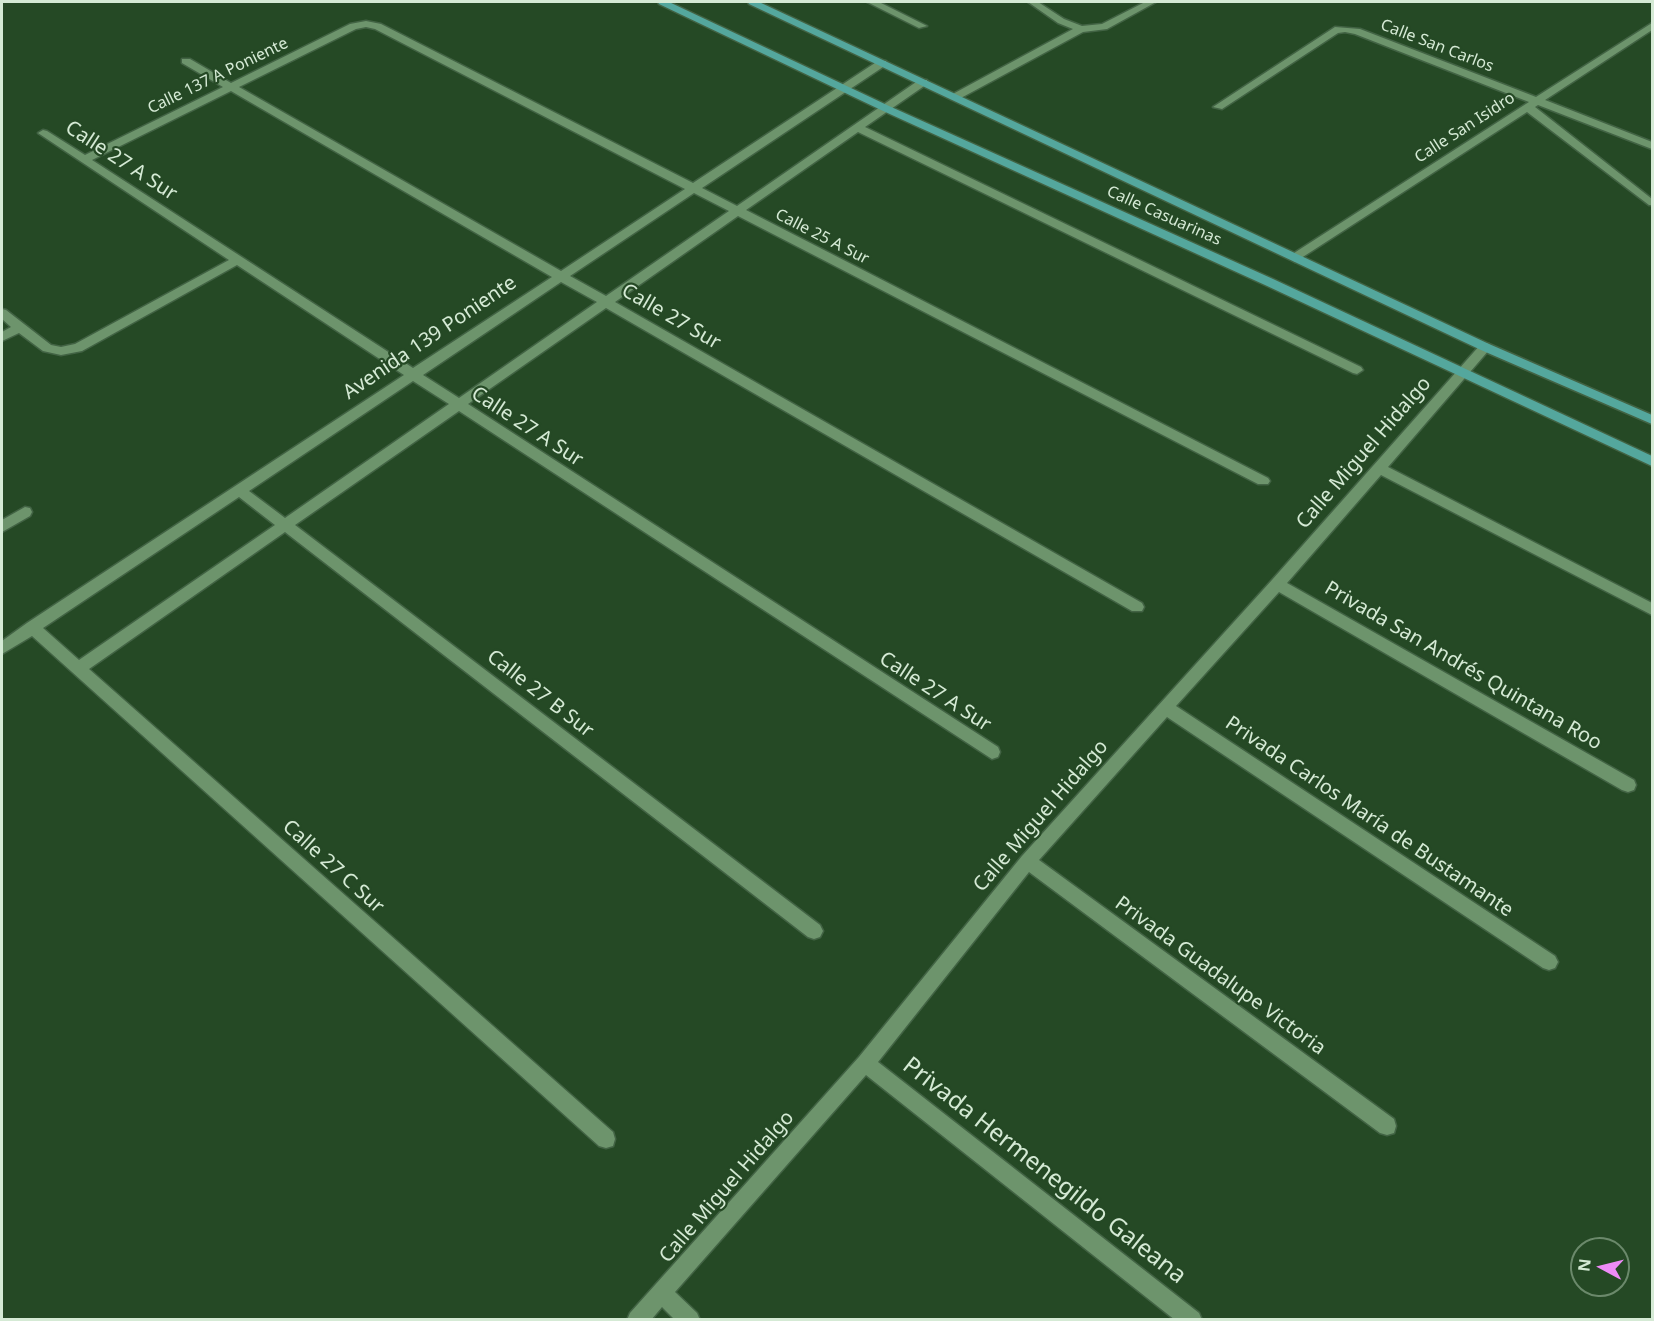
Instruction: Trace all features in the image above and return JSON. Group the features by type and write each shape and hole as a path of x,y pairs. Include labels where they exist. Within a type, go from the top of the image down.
{"main road":[{"name":"Calle Casuarinas","path":"662,2 885,108 1269,282 1653,461"},
{"name":"Calle Casuarinas","path":"752,2 1485,347 1653,420"}],"street":[{"path":"872,2 922,26"},
{"path":"1032,2 1061,21 1081,29"},
{"path":"955,97 1081,29 1104,27 1151,2"},
{"name":"Calle 137 A Poniente","path":"84,160 353,26 366,24"},
{"name":"Calle 25 A Sur","path":"366,24 378,26 1263,481"},
{"name":"Calle San Isidro","path":"1295,258 1653,26"},
{"name":"Calle San Carlos","path":"1218,107 1335,30 1345,28 1532,104 1653,146"},
{"name":"Calle 27 Sur","path":"186,61 1137,607"},
{"name":"Avenida 139 Poniente","path":"2,648 882,63"},
{"path":"79,668 923,82"},
{"path":"1532,104 1649,202"},
{"path":"857,127 1357,370"},
{"name":"Calle 27 A Sur","path":"43,133 992,753"},
{"path":"2,313 47,348 62,351 78,348 237,260"},
{"path":"2,337 20,327"},
{"name":"Calle Miguel Hidalgo","path":"637,1320 865,1063 1028,861 1277,584 1485,347"},
{"path":"1379,468 1653,609"},
{"name":"Calle 27 B Sur","path":"239,490 814,931"},
{"path":"2,527 25,512"},
{"name":"Privada San Andrés Quintana Roo","path":"1277,584 1628,785"},
{"name":"Calle 27 C Sur","path":"32,627 606,1139"},
{"name":"Privada Carlos María de Bustamante","path":"1165,707 1549,962"},
{"name":"Privada Guadalupe Victoria","path":"1028,861 1387,1126"},
{"name":"Privada Hermenegildo Galeana","path":"865,1063 1192,1320"},
{"path":"661,1293 690,1320"}]}
